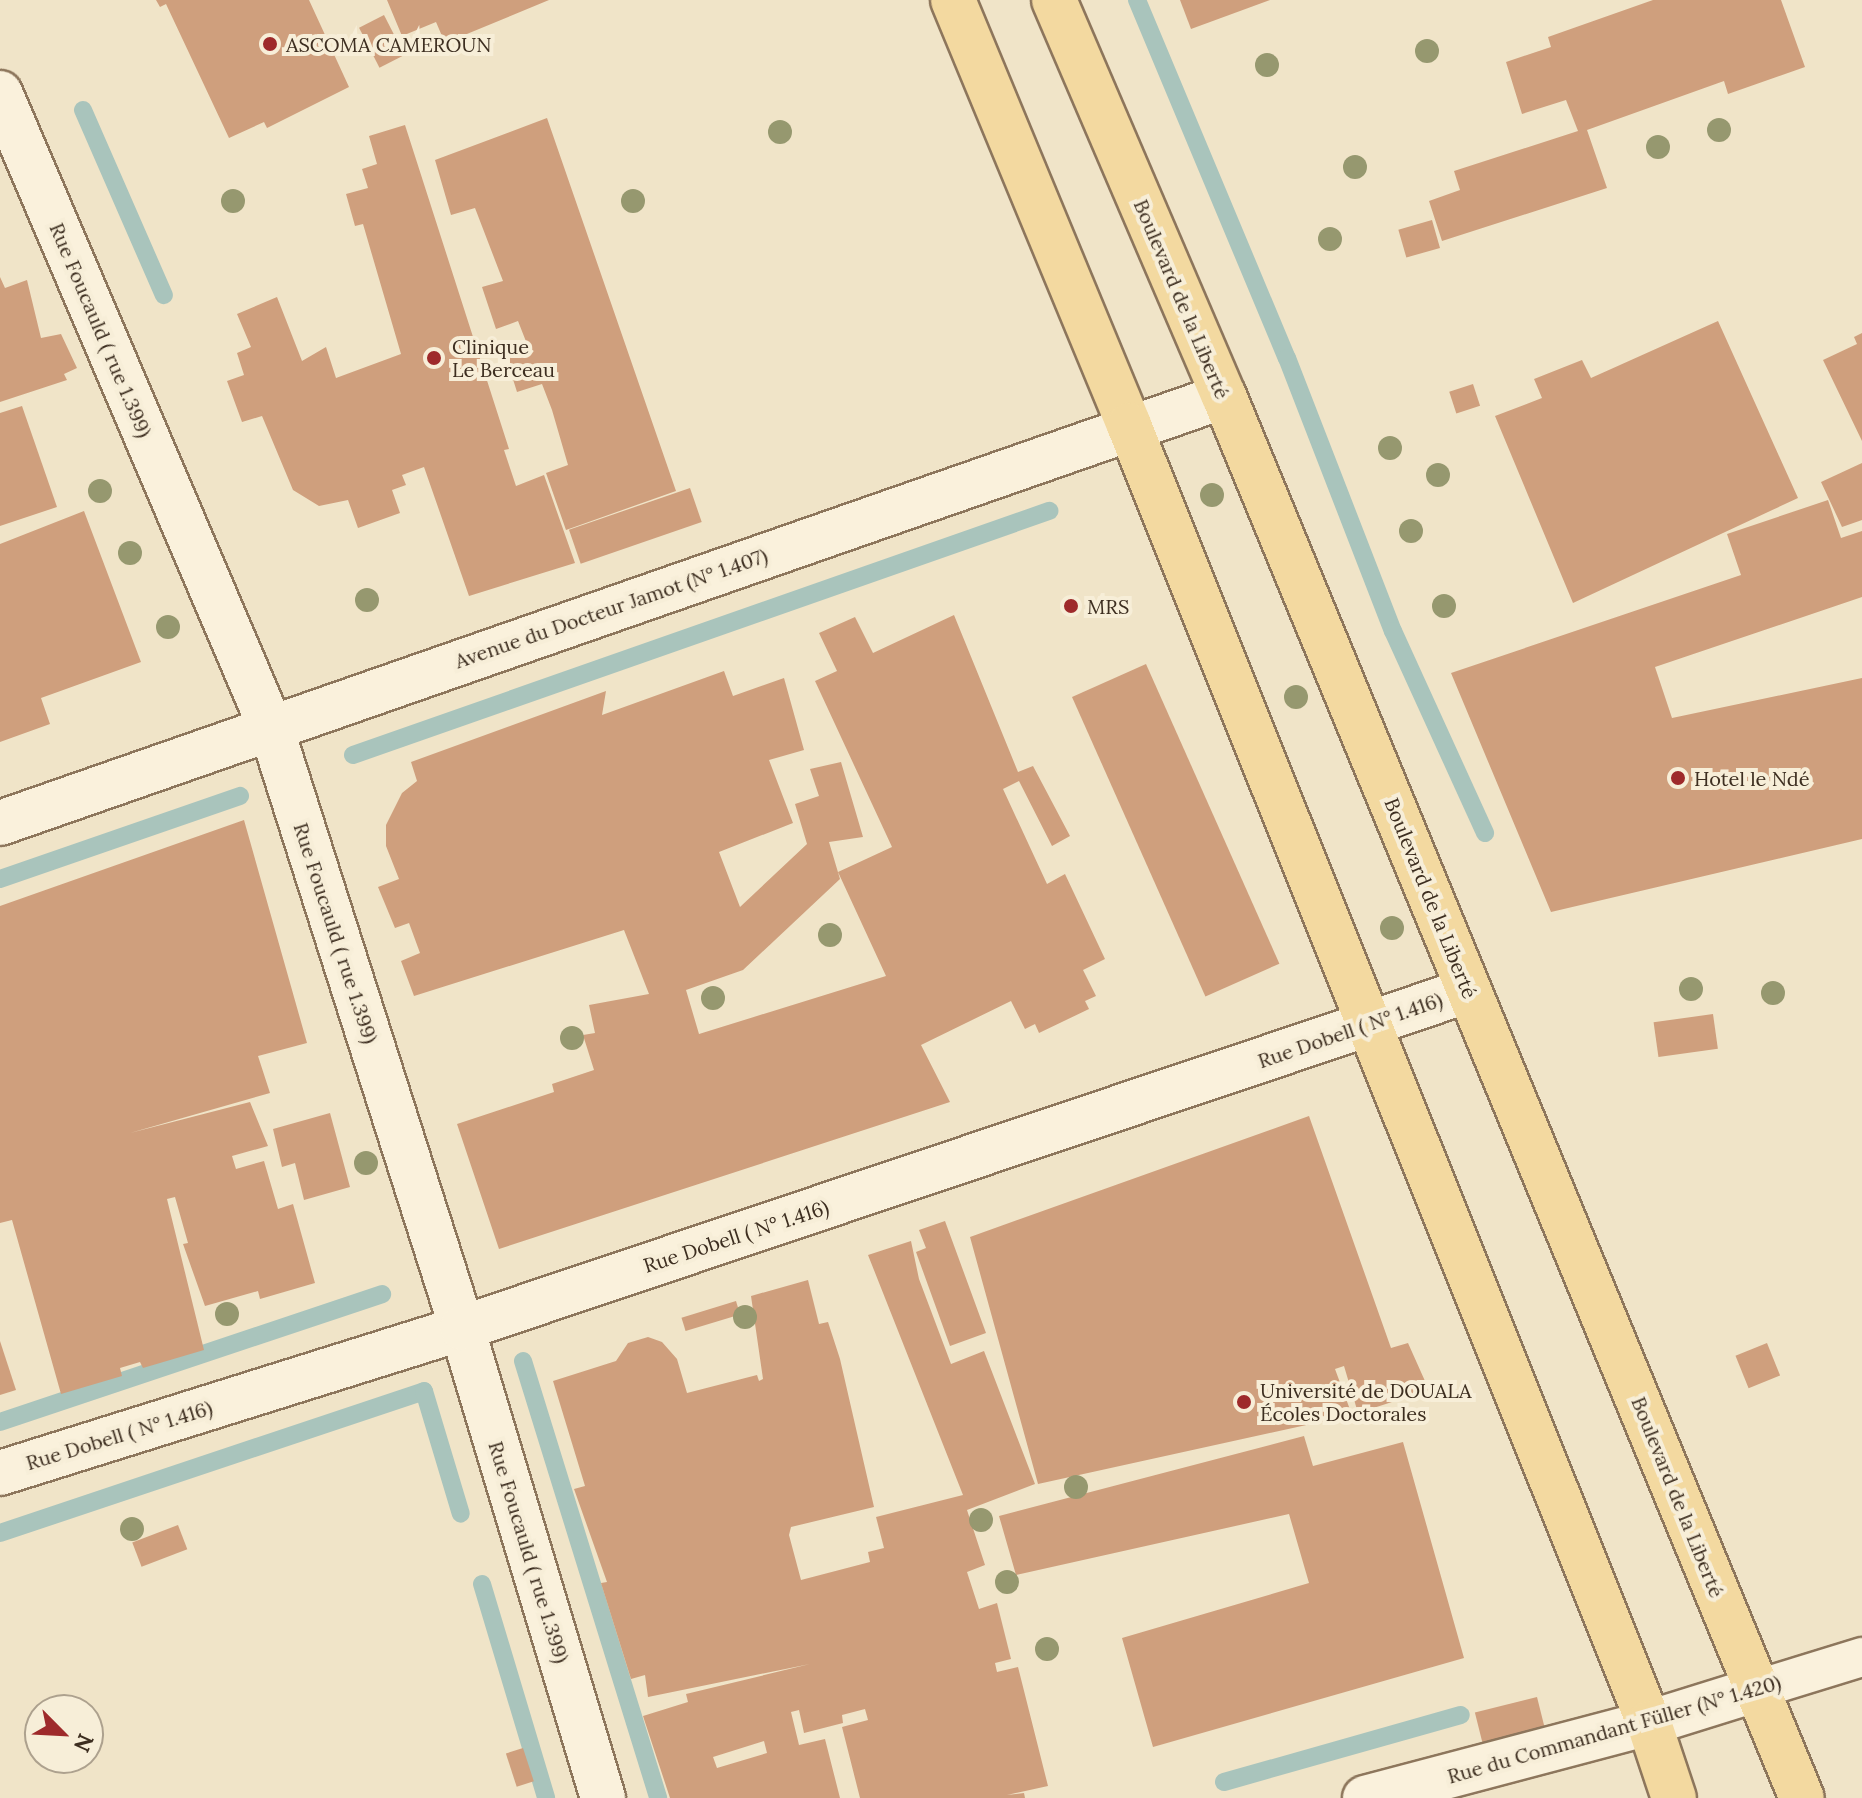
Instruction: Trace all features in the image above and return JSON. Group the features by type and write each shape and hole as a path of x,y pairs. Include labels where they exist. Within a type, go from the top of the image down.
{"main road":[{"path":"953,0 1129,425 1649,1723 1674,1798"},
{"name":"Boulevard de la Liberté","path":"1054,0 1224,396 1802,1798"}],"street":[{"name":"Rue Foucauld ( rue 1.399)","path":"0,93 271,728 462,1328 603,1798"},
{"name":"Avenue du Docteur Jamot (N° 1.407)","path":"0,823 1129,425 1224,396"},
{"name":"Rue Dobell ( N° 1.416)","path":"0,1473 462,1328 1469,990"},
{"name":"Rue du Commandant Füller (N° 1.420)","path":"1365,1798 1649,1723 1758,1689"}],"lane":[{"name":"Rue du Commandant Füller (N° 1.420)","path":"1758,1689 1862,1657"}],"building":[{"name":"ASCOMA CAMEROUN","path":"156,0 309,0 349,87 267,128 264,122 229,138 166,4 160,7"},
{"path":"387,0 549,0 445,43 436,22 402,36"},
{"path":"1180,0 1270,0 1191,29"},
{"path":"1653,0 1781,0 1805,67 1728,94 1724,81 1587,130 1607,188 1442,241 1429,201 1460,190 1454,171 1578,131 1566,100 1522,114 1506,62 1551,47 1548,37"},
{"path":"384,15 404,55 379,68 359,28"},
{"path":"547,118 676,491 566,530 546,473 568,465 552,410 542,384 517,392 504,351 527,344 518,321 496,329 482,287 503,281 475,208 451,215 435,160"},
{"name":"Clinique Le Berceau","path":"405,125 509,449 504,450 516,486 544,475 575,563 469,596 424,467 402,475 406,485 392,490 400,513 358,528 348,500 319,506 293,490 262,416 242,422 227,381 244,375 237,353 251,347 237,314 277,297 302,361 326,347 336,378 401,354 363,224 355,226 346,194 368,188 362,169 377,164 369,136"},
{"path":"1432,220 1440,248 1406,258 1398,230"},
{"path":"0,277 5,288 27,280 41,338 61,334 77,368 64,374 67,380 0,402"},
{"path":"1718,321 1798,498 1573,603 1495,416 1542,398 1534,379 1582,360 1591,378"},
{"path":"1862,333 1862,441 1823,360 1857,344 1854,337"},
{"path":"1473,384 1480,406 1456,414 1449,392"},
{"path":"22,406 57,507 0,526 0,413"},
{"path":"1862,463 1862,520 1842,527 1821,482"},
{"path":"690,488 702,522 581,564 569,530"},
{"name":"Hotel le Ndé","path":"1828,500 1841,538 1862,531 1862,597 1655,667 1672,718 1862,678 1862,839 1551,912 1451,673 1741,575 1727,534"},
{"path":"84,511 141,662 41,698 50,724 0,742 0,544"},
{"path":"954,615 1018,772 1033,766 1070,836 1052,846 1019,781 1003,789 1047,884 1065,874 1105,959 1083,970 1096,996 1085,1001 1089,1009 1039,1033 1035,1024 1025,1029 1011,1001 921,1045 950,1102 499,1249 457,1124 554,1092 552,1084 594,1070 583,1035 595,1033 589,1005 649,994 624,930 414,996 401,961 420,953 409,923 395,928 378,887 399,879 386,846 386,825 402,793 417,781 411,762 606,691 602,715 724,671 733,696 784,678 804,750 769,760 793,823 719,852 740,907 807,844 795,804 819,796 810,769 841,762 863,837 829,842 840,879 743,970 686,990 699,1034 886,976 838,872 892,847 815,681 837,671 819,633 855,617 873,653"},
{"path":"1146,664 1279,964 1205,997 1072,697"},
{"path":"244,820 307,1043 258,1056 270,1093 130,1133 250,1102 268,1146 232,1156 236,1169 264,1161 278,1209 293,1204 315,1283 260,1299 258,1291 205,1306 183,1244 188,1243 175,1197 167,1199 204,1350 143,1368 140,1362 120,1368 122,1376 61,1394 12,1220 0,1223 0,906"},
{"path":"1713,1014 1718,1049 1658,1057 1654,1022"},
{"path":"330,1113 350,1187 304,1200 295,1163 282,1167 273,1129"},
{"path":"1309,1116 1391,1348 1408,1343 1429,1390 1358,1413 1344,1366 1335,1369 1352,1415 1038,1484 970,1237"},
{"path":"945,1221 986,1333 950,1346 916,1252 926,1248 919,1230"},
{"path":"911,1241 919,1279 951,1364 984,1351 1035,1484 967,1510 985,1565 967,1572 979,1609 997,1603 1011,1659 995,1663 997,1672 1018,1667 1048,1786 1007,1795 1024,1793 1025,1798 860,1798 842,1727 868,1720 865,1709 842,1715 843,1723 804,1733 799,1710 791,1712 799,1745 825,1739 840,1798 670,1798 643,1716 688,1702 686,1694 810,1664 648,1697 645,1675 631,1679 601,1583 607,1582 574,1489 585,1486 553,1381 616,1361 628,1343 648,1337 662,1342 677,1359 687,1393 757,1375 759,1381 763,1379 751,1296 808,1280 819,1324 828,1322 840,1359 874,1507 791,1527 789,1535 801,1580 870,1562 868,1552 884,1548 876,1517 963,1495 868,1255","holes":["764,1741 767,1753 717,1768 713,1757"]},
{"path":"736,1301 740,1314 686,1331 681,1318"},
{"path":"0,1341 16,1390 0,1395"},
{"path":"1767,1343 1780,1375 1749,1388 1735,1356"},
{"name":"Université de DOUALA Écoles Doctorales","path":"1304,1436 1313,1466 1403,1442 1464,1658 1153,1747 1122,1638 1309,1583 1289,1514 1016,1575 999,1516"},
{"path":"178,1525 187,1549 142,1567 132,1543"},
{"path":"1537,1697 1545,1730 1483,1745 1475,1712"},
{"path":"523,1748 534,1781 517,1787 506,1754"}],"waterway":[{"path":"1137,0 1287,358 1393,631 1485,833"},
{"path":"83,110 164,295"},
{"path":"353,755 1049,511"},
{"path":"0,879 240,796"},
{"path":"0,1422 382,1294"},
{"path":"523,1361 658,1798"},
{"path":"0,1533 424,1391 461,1514"},
{"path":"482,1584 546,1798"},
{"path":"1224,1782 1461,1715"}],"place":[{"name":"ASCOMA CAMEROUN","path":"270,44"},
{"name":"Clinique Le Berceau","path":"434,358"},
{"name":"MRS","path":"1071,606"},
{"name":"Hotel le Ndé","path":"1678,778"},
{"name":"Université de DOUALA Écoles Doctorales","path":"1244,1402"}]}
